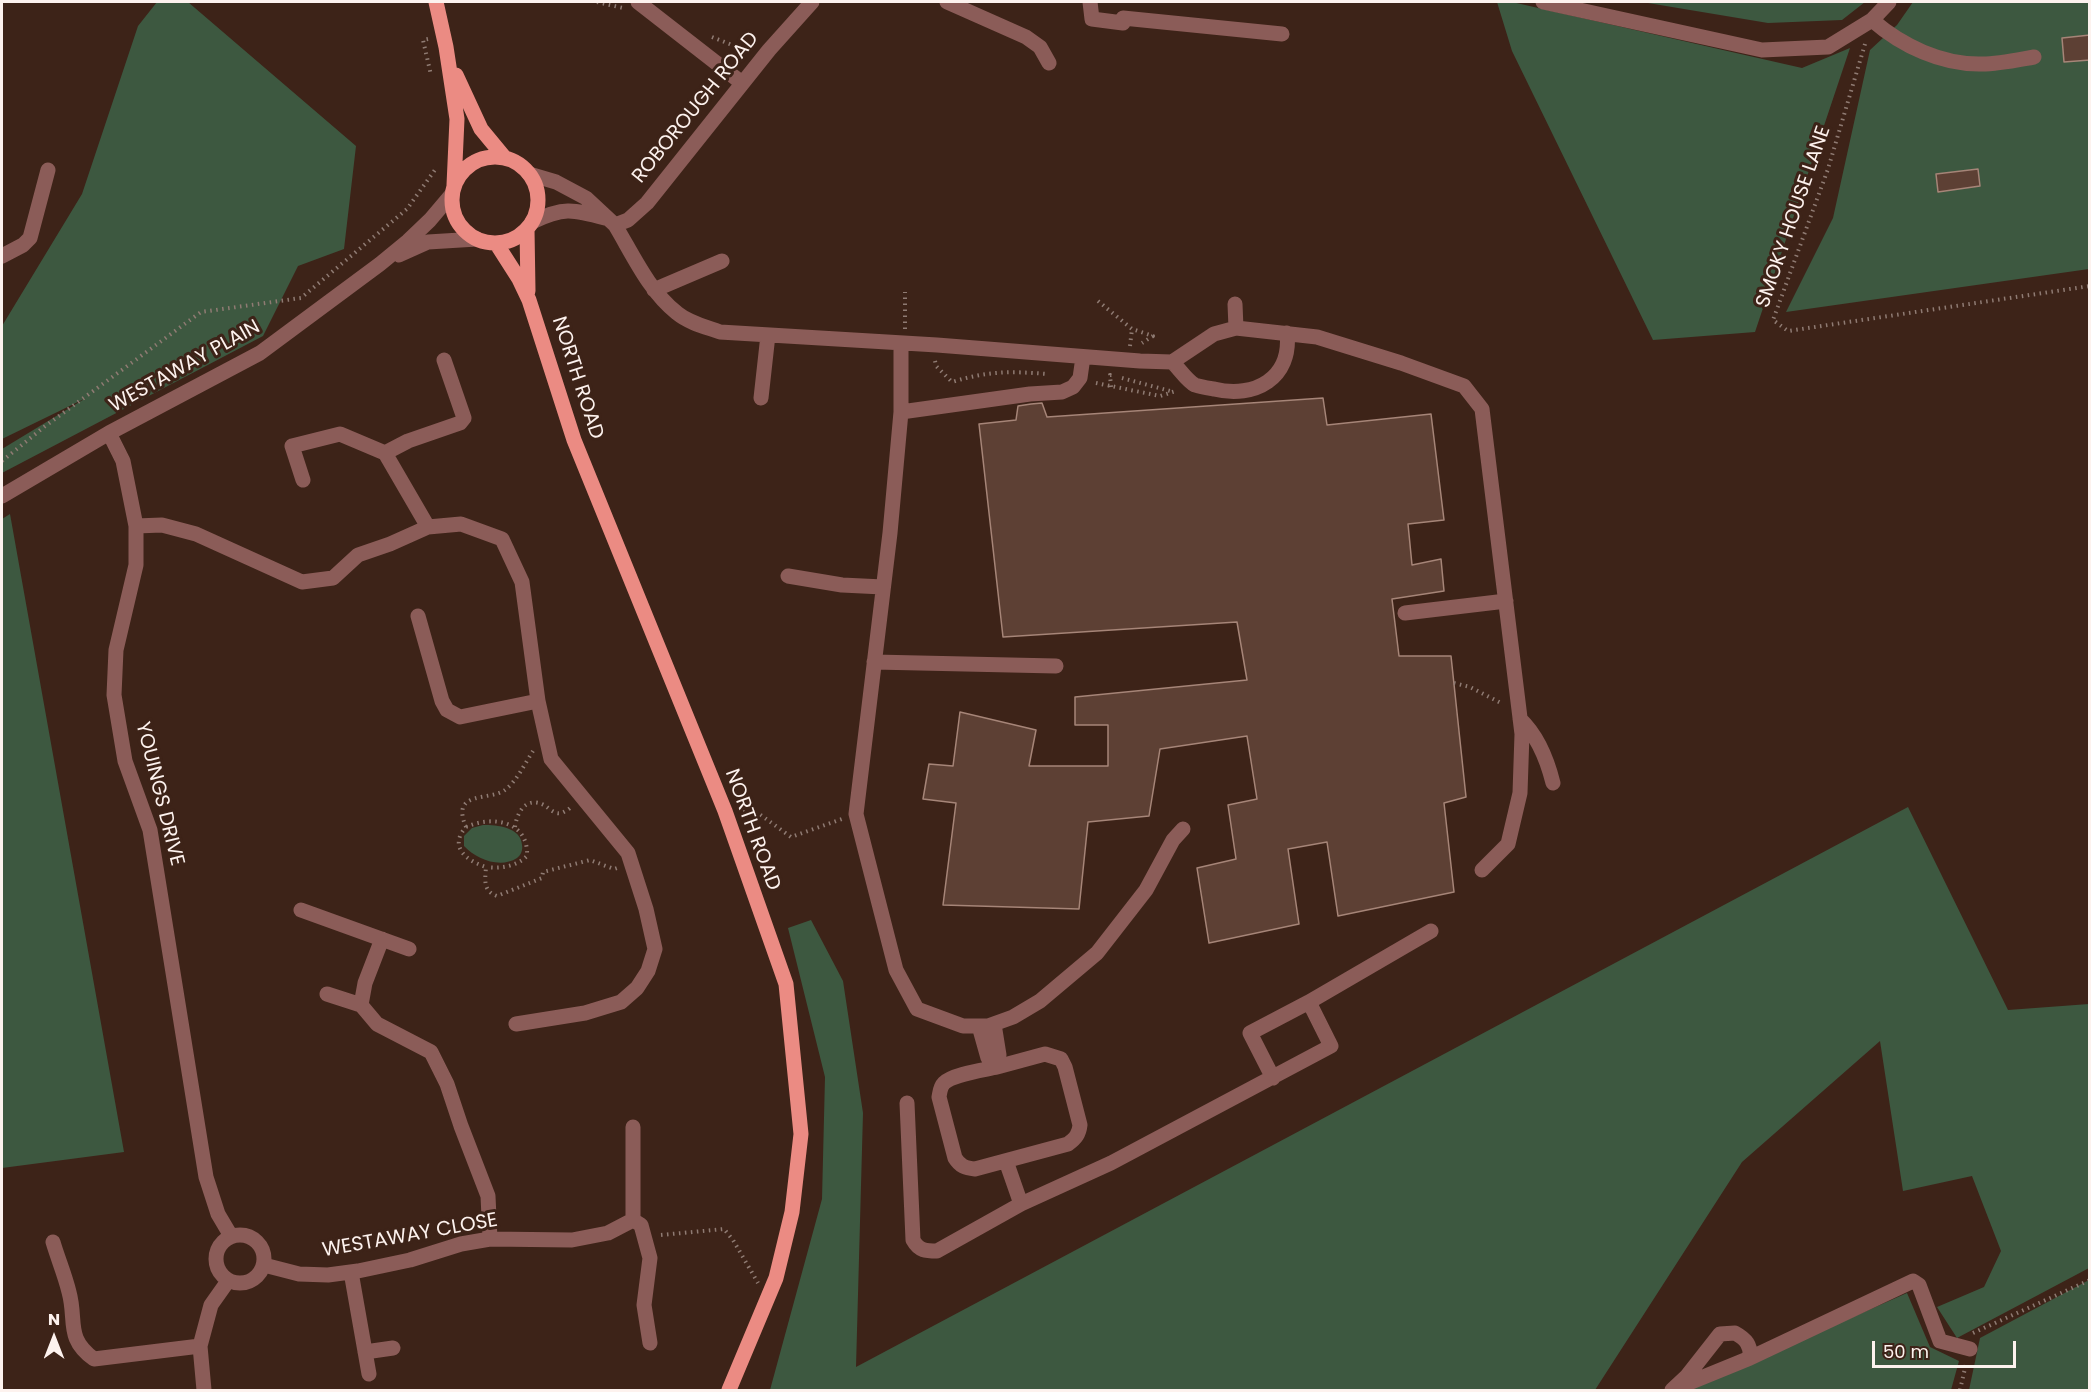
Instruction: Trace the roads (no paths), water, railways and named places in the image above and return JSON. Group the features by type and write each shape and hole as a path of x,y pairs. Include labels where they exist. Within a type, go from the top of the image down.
{"main road":[{"path":"436,2 445,41 457,119 454,212 457,220 469,234 477,239 496,243 507,241 518,236 529,226 538,206 538,197 529,174 522,167 505,158 481,129 458,80 445,41"},
{"path":"453,191 464,170 473,163 483,159 505,158"},
{"name":"NORTH ROAD","path":"529,226 526,265 529,300"},
{"name":"NORTH ROAD","path":"496,243 519,279 529,300 574,440 725,811 786,984 801,1134 792,1212 776,1278 729,1390"}],"street":[{"path":"638,2 742,83"},
{"name":"ROBOROUGH ROAD","path":"610,221 628,219 647,203 742,83 812,2"},
{"path":"947,2 1026,37 1040,47 1049,63"},
{"path":"1090,2 1092,19 1282,34"},
{"path":"1543,2 1762,50 1828,47 1872,20 1889,2"},
{"path":"1872,20 1889,36 1948,61 1983,64 2034,57"},
{"path":"2,256 23,245 30,238 48,170"},
{"path":"529,174 556,182 586,198 610,221 654,290 677,314 696,324 720,332 1172,362 1214,334 1236,328 1317,337 1401,363 1464,386 1482,409 1522,734 1520,793 1508,844 1482,870"},
{"name":"WESTAWAY PLAIN","path":"2,496 109,433 260,353 380,264 430,220 453,191"},
{"path":"529,226 552,212 572,210 610,221"},
{"name":"WESTAWAY PLAIN","path":"380,264 428,242 477,239"},
{"path":"654,290 722,261"},
{"path":"1235,304 1236,328"},
{"path":"1172,362 1194,384 1223,391 1247,391 1269,382 1281,366 1289,349 1287,333"},
{"path":"761,398 768,335"},
{"path":"902,343 901,411 856,814 896,970 917,1009 963,1026 986,1025 1013,1017 1040,1001 1095,956 1146,890 1173,840 1183,829"},
{"path":"901,411 1062,392 1073,387 1080,378 1083,357"},
{"path":"386,453 408,441 460,423 464,418 444,360"},
{"name":"YOUINGS DRIVE","path":"109,433 123,461 136,526 136,565 116,650 114,695 125,761 150,830 206,1177 218,1214 231,1236"},
{"path":"303,480 292,446 340,434 386,453 428,527"},
{"path":"136,526 162,525 196,534 302,582 333,578 358,555 428,527 461,524 502,539 522,582 538,701 552,759 582,799 628,853 646,909 655,949 648,971 637,988 621,1002 585,1012 516,1024"},
{"path":"788,576 842,585 883,587"},
{"path":"1404,613 1506,601"},
{"path":"418,616 442,701 447,710 460,717 538,701"},
{"path":"874,662 1056,666"},
{"path":"1520,719 1535,737 1543,752 1553,783"},
{"path":"301,910 409,949"},
{"path":"1273,1078 1250,1034 1431,931"},
{"path":"361,1005 365,983 382,939"},
{"path":"327,994 361,1005 377,1024 431,1052 447,1084 460,1126 488,1197 490,1239"},
{"path":"907,1103 913,1240 917,1247 924,1251 937,1251 1021,1204 1111,1163 1331,1046 1309,1002"},
{"path":"986,1025 988,1058 996,1064"},
{"path":"1045,1054 1061,1059 1080,1125 1075,1139 1068,1144 975,1169 959,1165 955,1158 939,1097 940,1089 945,1082 953,1078 996,1064 1045,1054"},
{"path":"633,1127 633,1220 641,1225 650,1258 644,1305 650,1343"},
{"path":"1006,1161 1021,1204"},
{"name":"WESTAWAY CLOSE","path":"264,1265 299,1274 328,1275 410,1260 461,1244 490,1239 572,1240 608,1233 633,1220"},
{"path":"240,1234 249,1236 256,1240 264,1254 264,1265 256,1277 246,1282 237,1284 228,1281 217,1266 216,1257 221,1244 231,1236 240,1234"},
{"path":"53,1242 70,1294 74,1335 82,1350 94,1359 200,1346"},
{"path":"351,1272 369,1374"},
{"path":"204,1390 200,1346 211,1305 228,1281"},
{"path":"1674,1389 1750,1358 1913,1281 1919,1285 1940,1341 1970,1349"},
{"path":"1674,1389 1720,1334 1735,1333 1742,1337 1751,1350 1750,1358"},
{"path":"365,1352 393,1348"}]}
